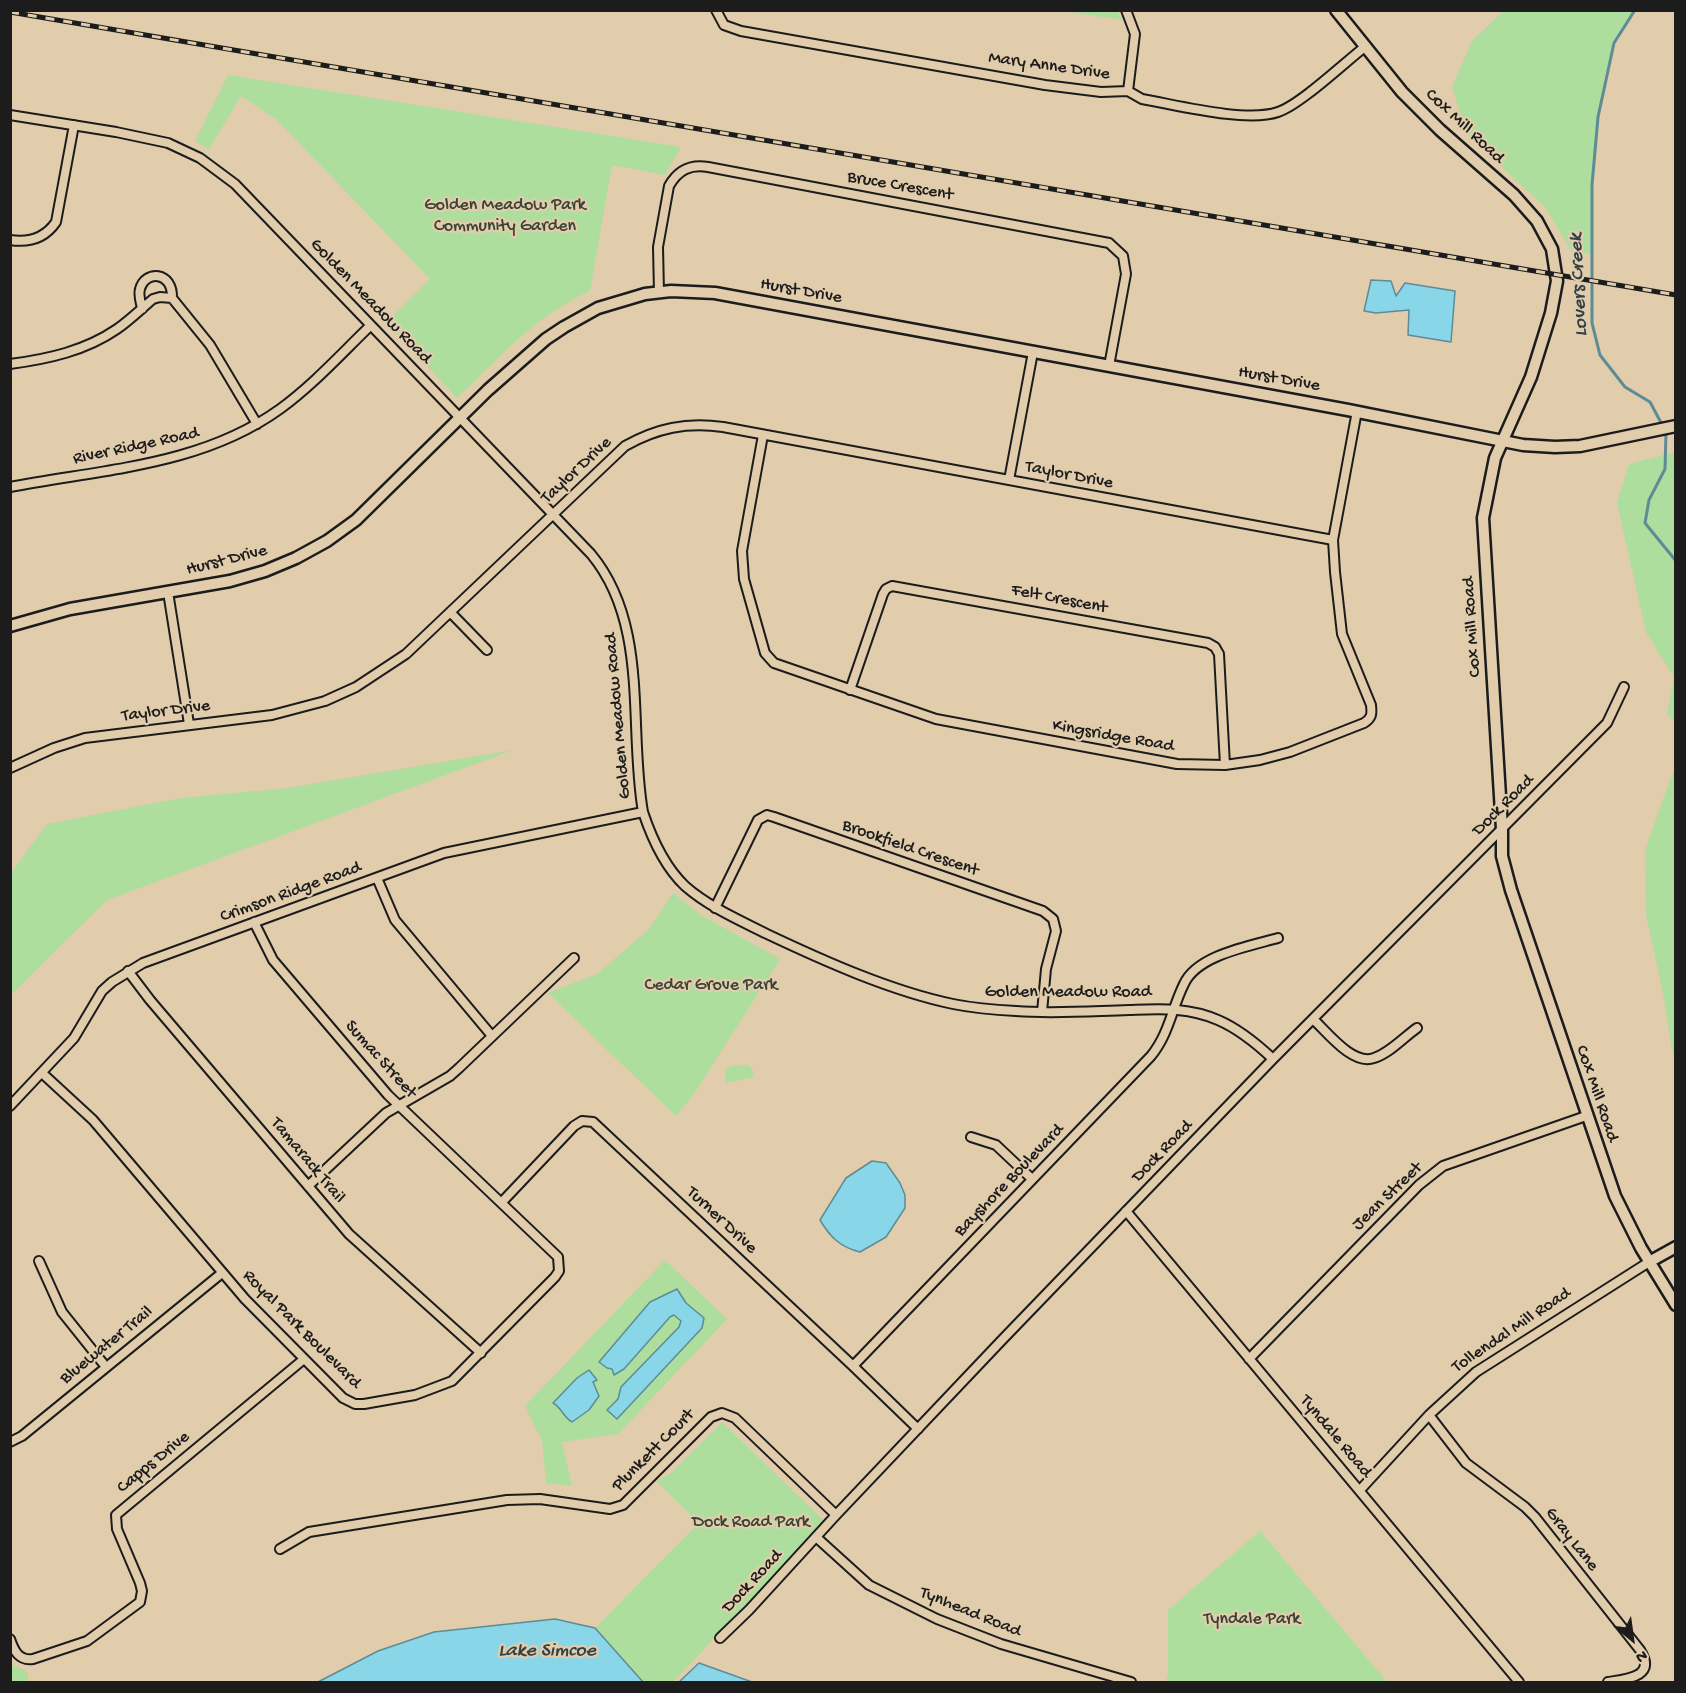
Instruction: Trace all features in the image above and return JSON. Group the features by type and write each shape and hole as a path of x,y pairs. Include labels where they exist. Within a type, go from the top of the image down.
{"street":[{"name":"Mary Anne Drive","path":"716,10 724,25 741,31 1045,85 1101,92 1128,91 1142,99 1247,116 1279,112 1366,46"},
{"path":"1126,10 1135,34 1128,91"},
{"name":"Cox Mill Road","path":"1336,10 1402,92 1440,130 1514,195 1537,221 1552,249 1557,280 1551,313 1531,377 1495,458 1483,518 1502,856 1511,890 1586,1116 1618,1204 1676,1305"},
{"name":"Golden Meadow Road","path":"10,115 168,143 212,166 235,184 596,560 621,610 630,649 643,812 654,841 668,865 683,884 715,908 825,961 918,995 964,1006 1018,1012 1175,1008 1226,1024 1247,1037 1273,1059"},
{"path":"10,240 21,242 37,238 48,232 56,222 74,125"},
{"name":"Bruce Crescent","path":"659,292 658,247 669,186 673,178 685,168 708,167 1109,243 1123,256 1126,274 1109,366"},
{"path":"142,309 139,292 141,285 153,277 166,279 172,290 172,298 210,345 257,424"},
{"name":"Hurst Drive","path":"10,626 70,609 246,577 282,564 319,545 374,504 460,417 536,347 564,327 598,308 659,292 715,293 1357,411 1503,441 1555,447 1580,447 1676,426"},
{"path":"10,364 52,358 84,346 116,330 153,299 172,298"},
{"name":"River Ridge Road","path":"10,487 182,456 215,445 257,424 299,393 370,326"},
{"path":"1009,480 1033,352"},
{"name":"Kingsridge Road","path":"763,435 742,551 744,579 765,653 774,663 936,719 1177,764 1225,765 1260,760 1290,752 1369,719 1372,714 1371,705 1348,649 1339,619 1333,540 1357,411"},
{"name":"Taylor Drive","path":"10,768 54,748 85,738 272,715 305,707 342,694 370,680 398,661 625,446 651,433 682,425 723,427 1333,540"},
{"name":"Felt Crescent","path":"850,690 883,594 892,586 1208,644 1215,647 1219,654 1225,765"},
{"path":"168,592 189,724"},
{"path":"450,612 487,650"},
{"name":"Dock Road","path":"720,1638 1273,1059 1607,723 1624,687"},
{"name":"Crimson Ridge Road","path":"10,1106 74,1038 102,991 128,971 254,922 461,848 643,812"},
{"name":"Brookfield Crescent","path":"715,908 758,820 767,815 774,817 1043,911 1055,924 1056,931 1046,969 1042,1012"},
{"path":"377,878 395,920 492,1036"},
{"name":"Sumac Street","path":"254,922 273,960 373,1078 399,1106 502,1202"},
{"name":"Bayshore Boulevard","path":"853,1366 1151,1056 1163,1039 1184,984 1197,968 1227,953 1278,938"},
{"path":"308,1186 386,1113 450,1076 574,958"},
{"name":"Tamarack Trail","path":"128,971 150,1000 357,1242 481,1353"},
{"path":"1313,1019 1350,1055 1364,1060 1376,1058 1417,1028"},
{"name":"Royal Park Boulevard","path":"42,1072 93,1120 258,1313 343,1398 356,1404 415,1395 452,1381 555,1277 559,1271 558,1257 554,1251 502,1202"},
{"name":"Jean Street","path":"1249,1359 1419,1185 1443,1166 1586,1116"},
{"name":"Turner Drive","path":"502,1202 578,1122 592,1122 918,1429"},
{"path":"971,1137 996,1144 1032,1179"},
{"name":"Tyndale Road","path":"1126,1211 1519,1683"},
{"name":"Tollendal Mill Road","path":"1359,1490 1457,1387 1486,1365 1676,1247"},
{"path":"39,1261 62,1312 106,1367"},
{"name":"Bluewater Trail","path":"10,1442 22,1436 222,1273"},
{"name":"Capps Drive","path":"10,1639 15,1651 22,1658 33,1659 82,1644 140,1602 142,1591 140,1583 117,1529 116,1515 304,1359"},
{"name":"Plunkett Court","path":"280,1549 309,1532 507,1500 540,1499 616,1508 623,1505 711,1416 722,1413 735,1418 836,1515"},
{"name":"Gray Lane","path":"1429,1415 1466,1462 1535,1517 1640,1650 1644,1661 1642,1672 1637,1677 1608,1683"},
{"name":"Tynhead Road","path":"816,1537 869,1585 937,1618 1001,1644 1131,1683"}],"green space":[{"path":"1504,10 1635,11 1614,43 1604,78 1592,185 1593,254 1572,252 1545,207 1467,135 1452,87 1472,41"},
{"path":"1062,11 1116,11 1124,20"},
{"name":"Golden Meadow Park Community Garden","path":"228,75 681,147 665,175 612,165 590,291 552,312 535,325 457,398 386,323 430,279 277,120 241,96 209,149 195,141"},
{"path":"1676,452 1675,722 1667,714 1674,677 1646,632 1617,503 1629,464"},
{"path":"513,750 107,900 11,995 11,873 47,824 181,798 288,788"},
{"path":"1675,766 1675,1058 1646,915 1645,850"},
{"name":"Cedar Grove Park","path":"673,893 701,915 780,959 694,1094 676,1116 548,993 597,974 648,930"},
{"path":"748,1065 753,1070 754,1077 726,1083 725,1071 731,1066"},
{"path":"665,1260 727,1319 618,1434 562,1442 572,1486 546,1483 542,1441 525,1406"},
{"name":"Dock Road Park","path":"722,1422 823,1520 821,1525 673,1682 642,1682 595,1628 699,1523 656,1481 670,1474"},
{"name":"Tyndale Park","path":"1260,1531 1387,1682 1166,1682 1168,1675 1168,1610"},
{"path":"11,1664 28,1672 28,1682 11,1682"}],"water":[{"path":"1371,280 1391,281 1396,296 1405,283 1455,291 1451,342 1408,335 1409,310 1376,313 1364,311"},
{"path":"872,1161 886,1163 900,1183 905,1195 905,1208 886,1237 860,1252 836,1240 820,1220 846,1178"},
{"path":"677,1289 686,1303 704,1318 702,1328 617,1419 607,1410 618,1399 621,1387 679,1327 681,1321 674,1315 670,1317 624,1369 614,1375 612,1369 599,1362 650,1302"},
{"path":"589,1370 597,1380 593,1382 599,1396 589,1410 572,1422 553,1403 577,1378"},
{"name":"Lake Simcoe","path":"555,1619 595,1628 643,1682 318,1682 378,1651 434,1632"},
{"path":"699,1663 752,1682 679,1682"}],"waterway":[{"name":"Lovers Creek","path":"1635,10 1614,43 1598,117 1592,185 1592,323 1600,355 1625,387 1650,402 1666,432 1665,469 1649,500 1645,523 1676,561"}],"railway":[{"path":"10,12 1676,295"}]}
